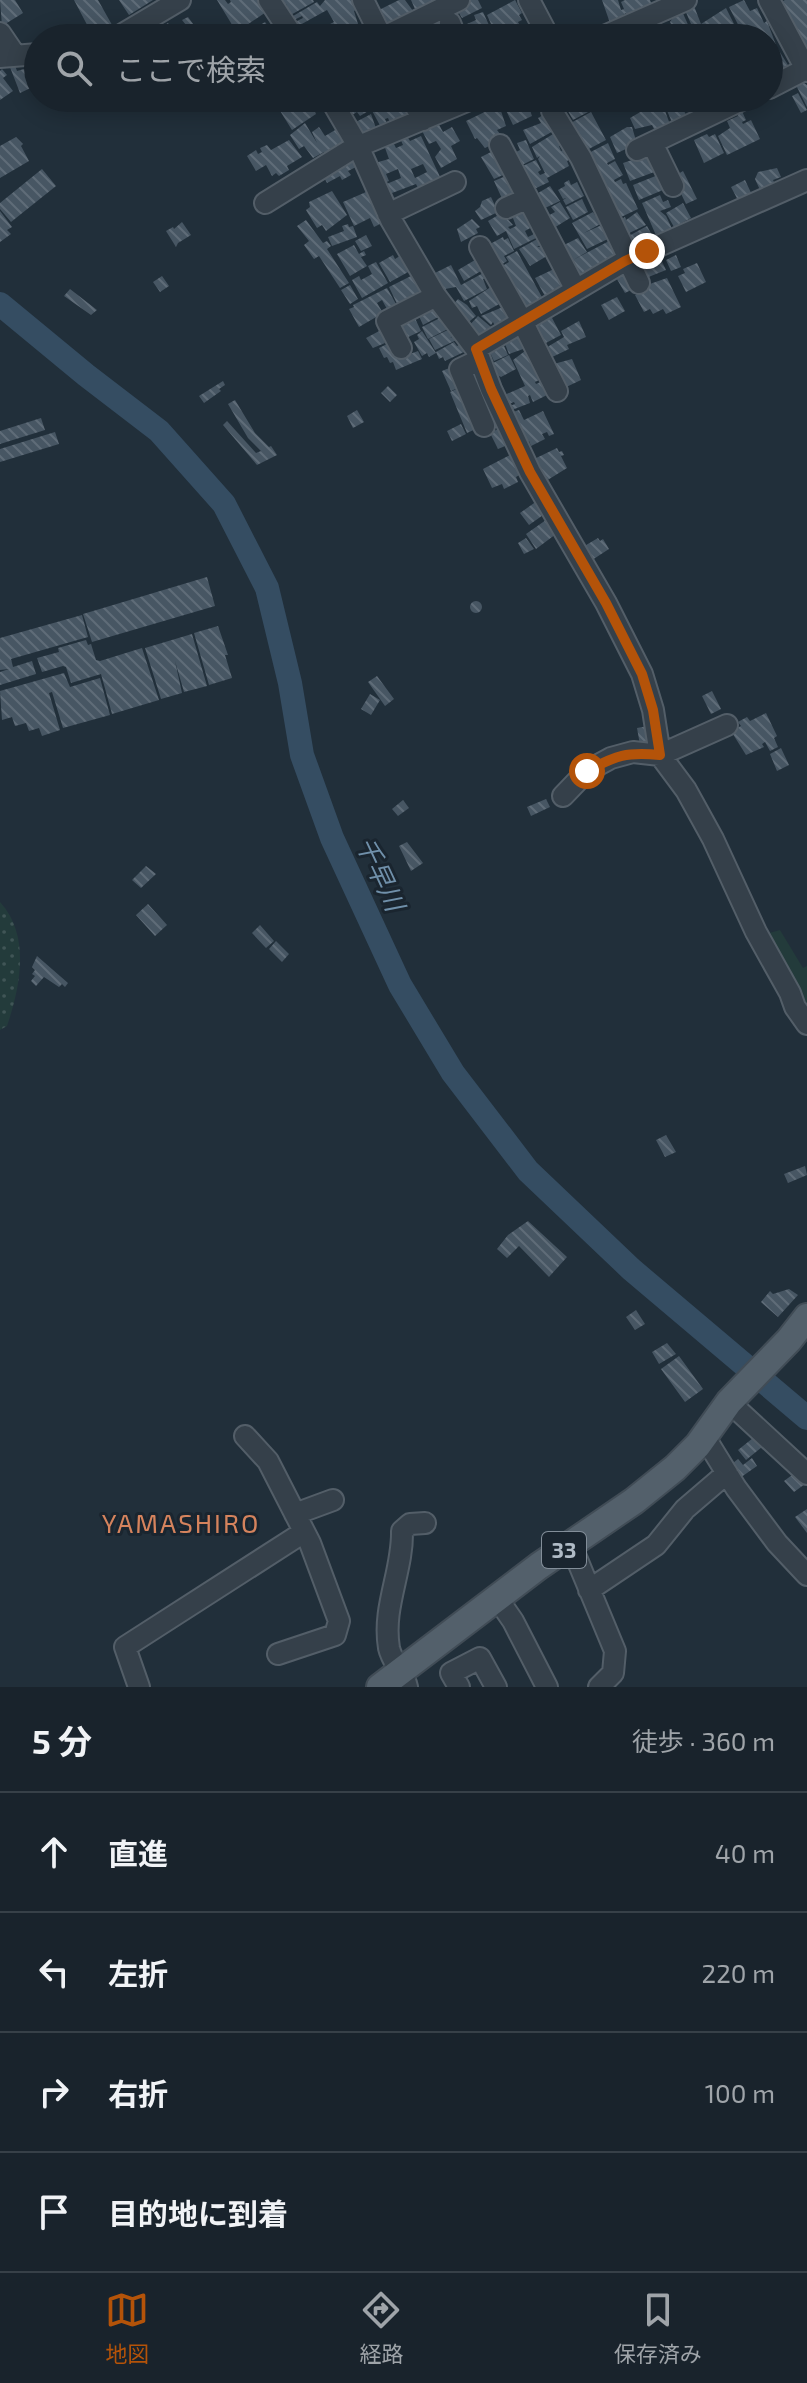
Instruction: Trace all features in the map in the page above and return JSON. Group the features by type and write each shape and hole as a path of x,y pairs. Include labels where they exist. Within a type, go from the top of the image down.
{"main road":[{"name":"33","path":"396,1682 497,1598 659,1481 688,1455 731,1400 807,1317"}],"street":[{"path":"140,24 180,0"},
{"path":"269,0 285,24"},
{"path":"363,0 375,24"},
{"path":"529,0 542,24"},
{"path":"625,24 657,6 686,0"},
{"path":"769,0 782,24"},
{"path":"783,26 807,70 783,81"},
{"path":"0,33 8,56"},
{"path":"338,112 358,146 388,214 436,296 478,355 530,472 606,603 642,674 653,710 660,755 698,812 795,1007 807,1024"},
{"path":"419,112 423,120"},
{"path":"265,203 358,146 442,112"},
{"path":"553,112 581,158 639,283"},
{"path":"673,186 644,146 716,112"},
{"path":"500,145 576,290"},
{"path":"484,426 460,369 522,321 628,260 807,180"},
{"path":"388,214 455,182"},
{"path":"506,208 526,199"},
{"path":"480,247 557,391"},
{"path":"401,348 381,324 436,296"},
{"path":"563,796 587,771 611,758 633,752 660,755 727,725"},
{"path":"731,1400 807,1474"},
{"path":"245,1436 268,1461 300,1523 339,1621 335,1635 278,1654"},
{"path":"704,1436 777,1543 807,1575"},
{"path":"589,1590 656,1545 685,1509 727,1473"},
{"path":"139,1687 125,1647 333,1500"},
{"path":"396,1682 390,1651 388,1609 403,1548 402,1531 410,1524 425,1523"},
{"path":"571,1545 615,1651 613,1673 599,1687"},
{"path":"497,1598 513,1621 547,1687"},
{"path":"459,1687 451,1673 480,1658 496,1687"}],"green space":[{"path":"0,902 16,930 20,962 12,1011 7,1026 0,1030"},
{"path":"780,930 803,968 807,966 807,1004 769,933"}],"building":[{"path":"0,0 15,0 23,13 2,26"},
{"path":"74,0 98,0 112,24 87,24"},
{"path":"119,0 153,0 129,15"},
{"path":"217,0 225,0 228,4 230,0 262,0 269,10 248,24 232,24"},
{"path":"325,0 352,0 361,7 354,11 358,24 330,24 334,22 327,10 302,24 291,24 302,16 290,22 288,19 317,2 320,6"},
{"path":"405,0 416,15 395,24 386,24 379,10"},
{"path":"411,0 435,0 438,7 418,16"},
{"path":"466,0 478,0 482,8 462,18 459,13 455,15 451,8"},
{"path":"515,0 522,20 519,24 491,24 487,15"},
{"path":"602,0 618,0 621,10 624,9 621,2 625,0 650,0 653,8 627,16 626,13 624,19 610,24"},
{"path":"744,0 750,11 757,8 764,23 767,21 768,24 738,24 729,7"},
{"path":"807,0 807,54 779,3"},
{"path":"278,2 314,2 287,17 285,13 289,11 286,4 280,8"},
{"path":"694,6 701,24 691,24 685,10"},
{"path":"726,8 734,24 701,24"},
{"path":"681,9 688,24 671,24 672,19 668,21 666,15"},
{"path":"483,12 488,24 467,24 476,20 474,15"},
{"path":"188,17 193,24 185,24 182,20"},
{"path":"13,60 17,71 24,69 24,91 20,93 8,62"},
{"path":"2,69 7,75 3,78 13,91 0,100 0,71"},
{"path":"804,79 807,85 807,107 795,83"},
{"path":"798,93 807,110 801,113 792,96"},
{"path":"281,112 315,112 316,114 292,130"},
{"path":"343,112 357,112 347,118"},
{"path":"373,112 415,112 417,116 391,125 388,118 385,119 389,128 383,131"},
{"path":"485,112 501,112 506,126 497,130 504,139 485,148 475,139 466,121"},
{"path":"507,112 531,112 532,116 513,125"},
{"path":"568,112 588,112 573,120"},
{"path":"591,112 606,140 585,151 567,125"},
{"path":"640,112 665,112 671,127 657,135 652,125 635,129 630,118"},
{"path":"668,112 685,112 686,115 676,120 678,125 674,127"},
{"path":"736,112 742,112 746,120 743,124 751,120 760,139 727,155 718,136 730,128 727,121 738,116"},
{"path":"371,114 377,131 361,140 352,124"},
{"path":"545,114 557,129 530,144 523,130 541,123 538,118"},
{"path":"437,121 443,132 452,127 460,141 451,146 457,159 441,168 435,157 441,149 436,141 429,144 420,127"},
{"path":"305,123 317,143 312,132 319,127 325,136 342,126 353,145 329,159 324,152 313,158 304,146 299,149 290,135"},
{"path":"632,127 637,144 617,153 610,137"},
{"path":"558,131 564,143 559,146 561,151 567,149 572,158 567,161 569,166 547,178 549,182 530,191 516,169 536,160 540,175 545,173 538,159 540,156 537,158 532,147"},
{"path":"405,133 410,141 421,136 441,179 419,190 416,184 384,196 384,185 401,178 398,169 386,174 389,181 379,185 371,164 389,159 384,145 393,142 396,148 403,145 399,136","holes":["423,164 427,172 415,178 411,169"]},
{"path":"707,134 709,137 715,134 724,153 704,163 694,140"},
{"path":"16,137 23,144 21,146 29,161 0,178 0,146"},
{"path":"289,140 302,157 287,166 289,170 272,176 266,165 256,171 247,156 256,150 258,154 262,152 260,148 267,145 271,150"},
{"path":"526,140 534,159 520,166 514,153 520,150 517,143"},
{"path":"608,143 615,159 607,163 615,161 623,175 614,180 621,179 623,184 626,183 638,209 619,218 610,194 604,197 600,190 605,185 601,187 583,156"},
{"path":"355,150 362,164 348,171 351,175 342,180 340,176 327,183 320,169"},
{"path":"495,150 504,169 501,170 503,175 494,179 481,157"},
{"path":"641,157 642,160 652,157 657,171 630,181 623,163"},
{"path":"777,168 781,177 773,180 775,184 760,190 755,179 758,172"},
{"path":"42,169 56,186 11,222 0,209 0,203"},
{"path":"683,171 697,199 686,204 673,177"},
{"path":"508,175 519,197 504,203 494,181"},
{"path":"658,175 663,190 639,200 633,185"},
{"path":"569,180 571,185 577,182 584,196 566,205 563,200 566,198 563,199 558,190"},
{"path":"745,180 753,197 740,204 731,187"},
{"path":"550,186 560,201 545,208 547,213 541,216 533,196"},
{"path":"373,189 382,223 374,227 370,218 354,226 343,202"},
{"path":"332,191 347,215 326,231 322,225 317,228 306,210 310,207 309,202"},
{"path":"660,195 663,202 668,200 671,207 660,211 674,233 658,240 642,203"},
{"path":"491,197 498,212 481,220 475,211 482,201"},
{"path":"582,199 588,212 573,220 566,207"},
{"path":"560,202 570,218 549,231 542,219 555,212 551,207"},
{"path":"683,203 691,218 674,227 666,213"},
{"path":"519,208 522,214 526,211 532,227 525,231 528,237 534,234 536,238 514,249 506,231 497,236 488,221 502,213 513,225 508,227 510,229 516,226 511,213"},
{"path":"0,211 12,227 7,230 11,234 0,242"},
{"path":"593,212 595,215 599,213 604,222 584,233 604,224 612,237 587,249 572,223"},
{"path":"637,212 646,225 623,236 616,222 625,217 626,220"},
{"path":"472,219 480,227 476,229 478,233 461,242 457,229"},
{"path":"306,220 323,243 327,241 331,246 327,249 349,283 340,288 319,256 314,259 304,245 309,241 297,226"},
{"path":"182,222 191,235 176,247 166,231"},
{"path":"348,224 349,227 353,226 357,237 332,246 328,237 344,231 342,226"},
{"path":"647,226 652,235 648,237 650,240 635,249 627,237"},
{"path":"366,235 372,246 361,251 355,241"},
{"path":"503,237 504,240 508,238 514,251 504,256 507,261 498,267 490,244"},
{"path":"541,237 544,243 537,247 542,247 547,256 530,266 519,249"},
{"path":"578,238 587,252 573,260 611,240 623,256 578,280 558,248"},
{"path":"354,245 359,254 364,251 366,255 361,257 367,266 350,276 337,254"},
{"path":"517,251 544,301 530,310 527,305 522,307 497,269 509,262 506,257"},
{"path":"657,251 666,270 646,278 638,259"},
{"path":"403,254 410,271 390,282 379,263 393,255 395,259"},
{"path":"676,255 681,267 671,271 666,260"},
{"path":"475,260 481,271 464,281 458,270"},
{"path":"376,262 388,283 362,298 352,280 359,276 361,280 372,274 368,266"},
{"path":"697,263 706,282 686,292 678,276 685,273 683,269"},
{"path":"451,265 461,285 487,271 489,276 483,279 487,289 464,301 456,287 445,289 447,292 443,295 435,273"},
{"path":"554,269 564,287 546,298 535,278"},
{"path":"621,270 625,278 629,276 635,288 625,293 614,274"},
{"path":"415,274 421,292 399,308 389,287"},
{"path":"162,276 169,286 160,292 153,282"},
{"path":"667,278 681,307 666,314 663,309 653,314 650,309 644,312 635,295 648,288 647,285"},
{"path":"350,285 358,299 350,304 341,290"},
{"path":"494,285 503,302 481,314 477,306 472,308 469,301"},
{"path":"387,288 396,304 387,309 382,300 377,303 383,313 359,327 349,309"},
{"path":"70,289 97,310 91,315 64,296"},
{"path":"617,297 625,311 609,320 601,305"},
{"path":"458,299 476,316 465,325 450,308"},
{"path":"434,305 440,316 423,325 418,314"},
{"path":"503,307 513,318 497,330 493,322 491,325 481,316"},
{"path":"413,314 421,331 404,339 398,321"},
{"path":"478,316 497,332 480,339 467,328"},
{"path":"551,316 561,335 544,344 534,324"},
{"path":"442,317 452,327 428,339 422,327"},
{"path":"579,321 586,337 567,345 569,349 548,359 544,349 564,337 561,331"},
{"path":"452,328 455,334 450,338 459,334 461,338 435,350 429,339"},
{"path":"383,329 387,338 385,343 373,348 366,338"},
{"path":"422,331 436,353 429,357 427,353 422,356 414,342"},
{"path":"519,332 526,348 509,354 503,339"},
{"path":"501,339 508,355 494,361 487,346"},
{"path":"391,342 399,358 418,351 422,359 396,370 393,362 384,358 379,348"},
{"path":"454,342 457,346 462,343 466,351 445,361 443,357 439,359 436,352"},
{"path":"529,348 541,379 535,382 545,380 551,393 533,402 530,395 530,403 507,412 505,408 515,404 506,405 502,396 525,386 513,360"},
{"path":"509,355 516,369 501,377 491,364"},
{"path":"572,359 581,380 562,389 550,365"},
{"path":"454,366 462,386 451,391 442,371"},
{"path":"223,381 225,385 219,389 221,391 204,403 199,396"},
{"path":"388,386 397,395 390,402 381,393"},
{"path":"461,387 480,427 467,433 450,392"},
{"path":"235,400 255,433 277,455 257,465 223,425 227,421 256,453 261,451 248,438 228,404"},
{"path":"357,410 364,422 353,428 347,416"},
{"path":"519,410 524,420 543,411 554,434 549,436 547,432 542,434 545,439 531,446 529,441 523,445 507,414"},
{"path":"41,418 45,430 0,444 0,431"},
{"path":"461,424 466,434 452,441 447,431"},
{"path":"502,427 510,444 498,449 490,433"},
{"path":"55,432 59,444 0,462 0,449"},
{"path":"557,448 564,455 561,456 567,468 546,481 530,461"},
{"path":"514,453 523,473 516,477 518,482 504,489 502,484 492,488 483,469"},
{"path":"537,501 546,513 529,525 520,513"},
{"path":"546,520 556,534 536,549 526,534"},
{"path":"526,538 534,549 524,554 518,543"},
{"path":"598,538 600,541 603,539 609,549 589,562 581,548"},
{"path":"207,577 215,606 92,642 83,614"},
{"path":"476,601 482,607 476,613 470,607"},
{"path":"82,615 88,637 11,659 13,667 32,661 36,674 0,685 0,672 9,669 0,670 0,638"},
{"path":"218,626 232,678 209,685 194,633"},
{"path":"192,634 207,686 184,692 175,661 182,693 161,699 145,648"},
{"path":"86,640 88,645 91,644 96,660 100,661 142,648 159,700 112,714 101,674 71,683 66,667 42,672 37,658"},
{"path":"64,673 70,687 100,678 110,715 63,728 52,692 49,693 60,730 42,736 39,728 29,731 26,723 15,726 12,717 2,720 0,691"},
{"path":"377,676 394,699 385,706 368,682"},
{"path":"712,691 721,709 711,714 702,696"},
{"path":"370,694 380,700 371,715 361,709"},
{"path":"766,713 777,736 774,738 778,747 770,751 765,742 762,744 764,747 746,755 731,731 741,726 738,722 747,717 750,721"},
{"path":"648,726 651,742 640,745 637,728"},
{"path":"781,748 789,765 777,771 770,754"},
{"path":"546,799 550,807 531,816 527,807"},
{"path":"403,800 409,808 398,816 392,809"},
{"path":"407,842 423,863 411,871 399,846"},
{"path":"146,866 156,874 141,888 132,880"},
{"path":"148,904 167,925 155,936 136,915"},
{"path":"260,925 274,941 266,948 252,933"},
{"path":"276,941 289,954 282,962 269,949"},
{"path":"37,956 68,983 65,987 62,984 59,987 44,977 36,986 31,981 35,976 32,967"},
{"path":"666,1135 676,1152 665,1157 656,1140"},
{"path":"805,1166 807,1175 788,1183 784,1174"},
{"path":"528,1221 567,1257 549,1277 519,1246 507,1258 497,1249 508,1235"},
{"path":"789,1289 798,1295 778,1317 761,1302 770,1291 773,1294"},
{"path":"636,1310 645,1324 635,1330 626,1317"},
{"path":"667,1343 676,1354 659,1364 652,1352"},
{"path":"679,1356 703,1389 685,1402 661,1369"},
{"path":"753,1438 762,1447 746,1460 738,1450"},
{"path":"752,1458 757,1466 737,1480 728,1467 738,1459 743,1465"},
{"path":"796,1472 805,1484 794,1492 784,1481"},
{"path":"807,1509 807,1533 795,1517"}],"waterway":[{"name":"千早川","path":"0,304 159,431 224,504 267,588 290,683 302,755 332,838 400,985 453,1073 528,1171 631,1269 807,1418"}],"district":[{"name":"YAMASHIRO","path":"181,1524"}],"route":[{"path":"587,771 611,758 633,752 660,755 653,710 642,674 606,603 530,472 476,349 647,251"}]}
